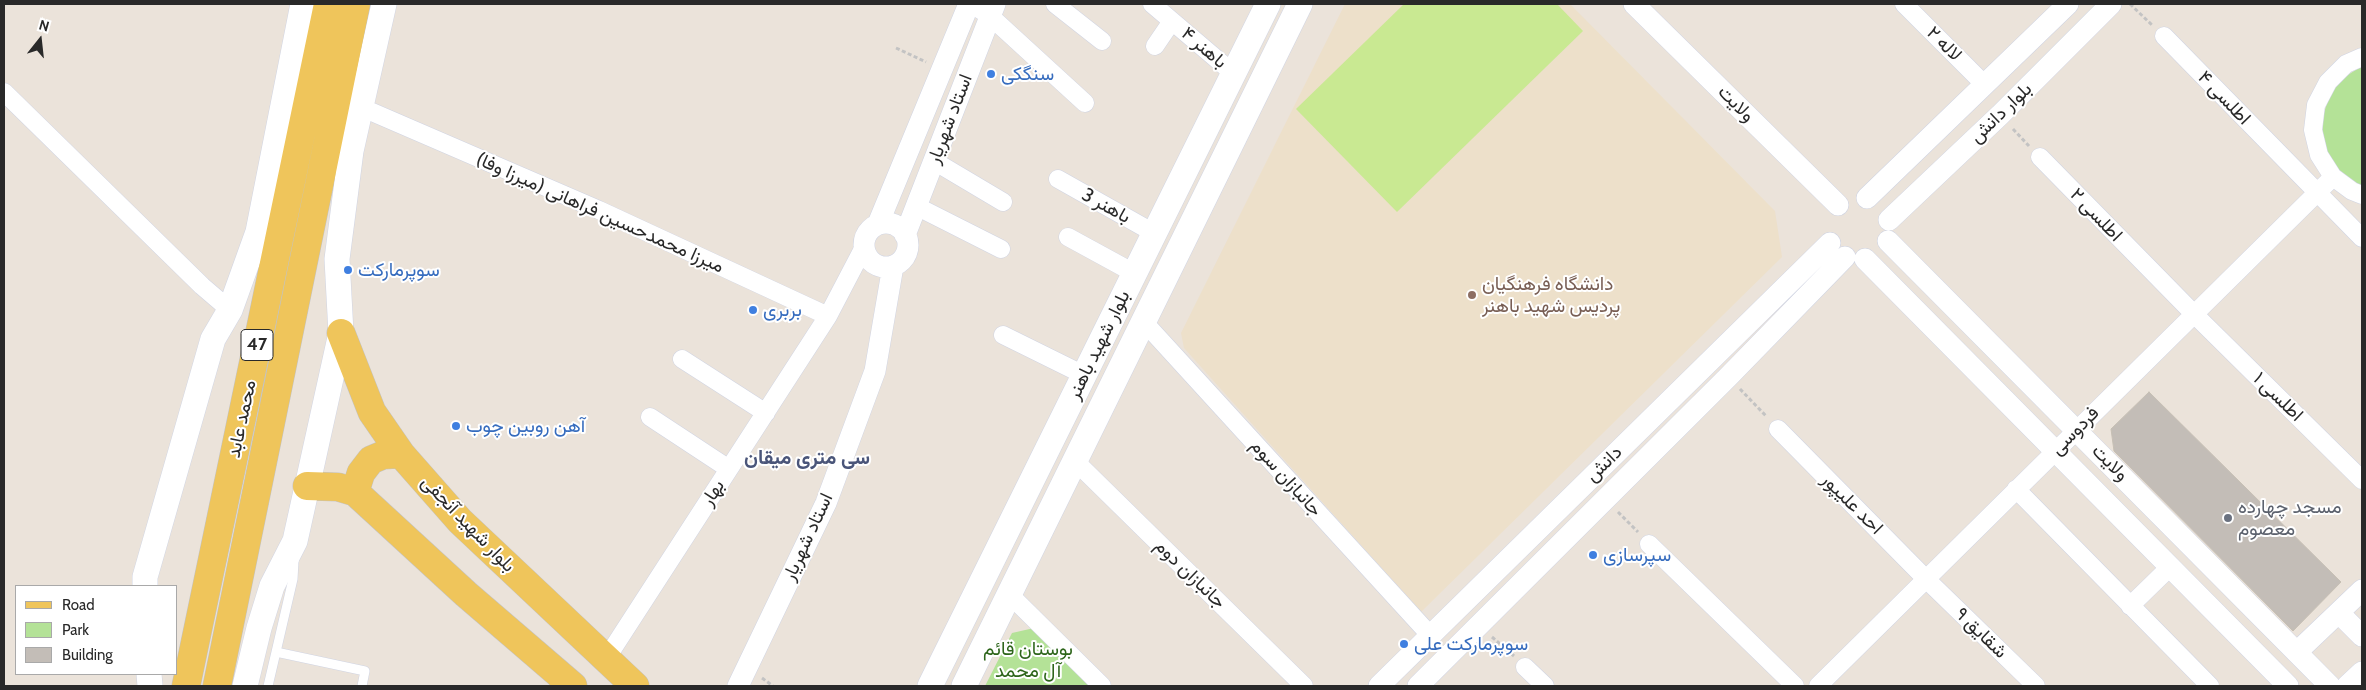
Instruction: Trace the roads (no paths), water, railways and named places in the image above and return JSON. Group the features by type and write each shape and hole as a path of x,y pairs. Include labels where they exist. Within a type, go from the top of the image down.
{"main road":[{"name":"محمد عابد","path":"217,686 356,4"},
{"path":"245,686 259,628 272,586 294,541 308,486 341,333 337,259 340,230 351,152 384,4"},
{"name":"بلوار شهید باهنر","path":"930,686 1268,4"},
{"name":"بلوار شهید باهنر","path":"964,686 1300,4"},
{"name":"محمد عابد","path":"186,686 306,5"},
{"path":"145,585 145,577 213,339 230,310 258,232 306,5"},
{"name":"بلوار شهید آنجفی","path":"341,333 372,412 401,454 460,521 635,686"},
{"path":"355,492 361,474 371,460 383,454 401,454"},
{"path":"308,486 338,487 355,492 466,594 572,686"}],"street":[{"path":"970,4 993,10 1085,103"},
{"name":"استاد شهریار","path":"878,224 970,4"},
{"path":"1055,4 1102,41"},
{"name":"باهنر ۴","path":"1152,4 1233,73"},
{"name":"ولایت","path":"1634,4 1838,205"},
{"name":"لاله ۲","path":"1904,4 1985,85"},
{"name":"بلوار دانش","path":"1867,198 2068,4"},
{"name":"بلوار دانش","path":"1888,230 2111,4"},
{"name":"استاد شهریار","path":"905,235 993,10"},
{"path":"1155,46 1172,21"},
{"name":"اطلسی ۴","path":"2164,36 2362,238"},
{"path":"2362,57 2346,64 2328,82 2316,105 2313,130 2319,155 2333,176 2352,191 2362,195"},
{"path":"4,92 202,286 230,310"},
{"name":"میرزا محمدحسین فراهانی (میرزا وفا)","path":"372,112 599,210 828,316"},
{"name":"اطلسی ۲","path":"2040,157 2194,314"},
{"path":"934,161 1003,202"},
{"name":"فردوسی","path":"1818,686 2333,176"},
{"name":"باهنر 3","path":"1058,179 1154,233"},
{"path":"1867,198 1881,207 1888,230 1879,253 1847,253 1827,233 1828,223 1838,205 1847,200 1867,198"},
{"path":"916,206 1001,249"},
{"path":"878,224 894,225 905,235 908,242 905,257 893,266 885,268 871,262 864,249 866,234 878,224"},
{"name":"ولایت","path":"1888,230 2076,429 2330,686"},
{"path":"1068,237 1134,273"},
{"name":"بهار","path":"606,659 828,316 864,249"},
{"name":"ولایت","path":"1847,253 2054,451 2170,567 2277,682"},
{"name":"دانش","path":"1418,686 1728,377 1847,253"},
{"name":"دانش","path":"1379,686 1430,635 1847,253"},
{"name":"استاد شهریار","path":"738,686 826,503 875,371 893,266"},
{"name":"اطلسی ۱","path":"2194,314 2362,480"},
{"name":"جانبازان سوم","path":"1143,321 1430,635"},
{"path":"1003,335 1084,375"},
{"path":"682,359 766,412"},
{"path":"650,418 729,469"},
{"name":"احد علیپور","path":"1778,429 1926,579"},
{"name":"جانبازان دوم","path":"1075,462 1304,686"},
{"path":"2016,489 2210,686"},
{"path":"1649,544 1795,686"},
{"path":"2130,606 2170,567"},
{"name":"شقایق ۹","path":"1926,579 2036,686"},
{"path":"2297,652 2362,590"},
{"path":"1010,595 1102,686"},
{"path":"2338,613 2362,636"},
{"path":"1525,667 1544,686"},
{"path":"2347,686 2362,672"}],"lane":[{"path":"268,686 293,579 294,541"},
{"path":"276,652 365,671 362,686"}],"place":[{"name":"سنگکی","path":"991,74"},
{"name":"سوپرمارکت","path":"348,270"},
{"name":"دانشگاه فرهنگیان پردیس شهید باهنر","path":"1472,295"},
{"name":"بربری","path":"753,310"},
{"name":"آهن روبین چوب","path":"456,426"},
{"name":"مسجد چهارده معصوم","path":"2228,518"},
{"name":"سپرسازی","path":"1593,555"},
{"name":"سوپرمارکت علی","path":"1404,644"}],"district":[{"name":"سی متری میقان","path":"807,458"}],"park label":[{"name":"بوستان قائم آل محمد","path":"1028,660"}]}
